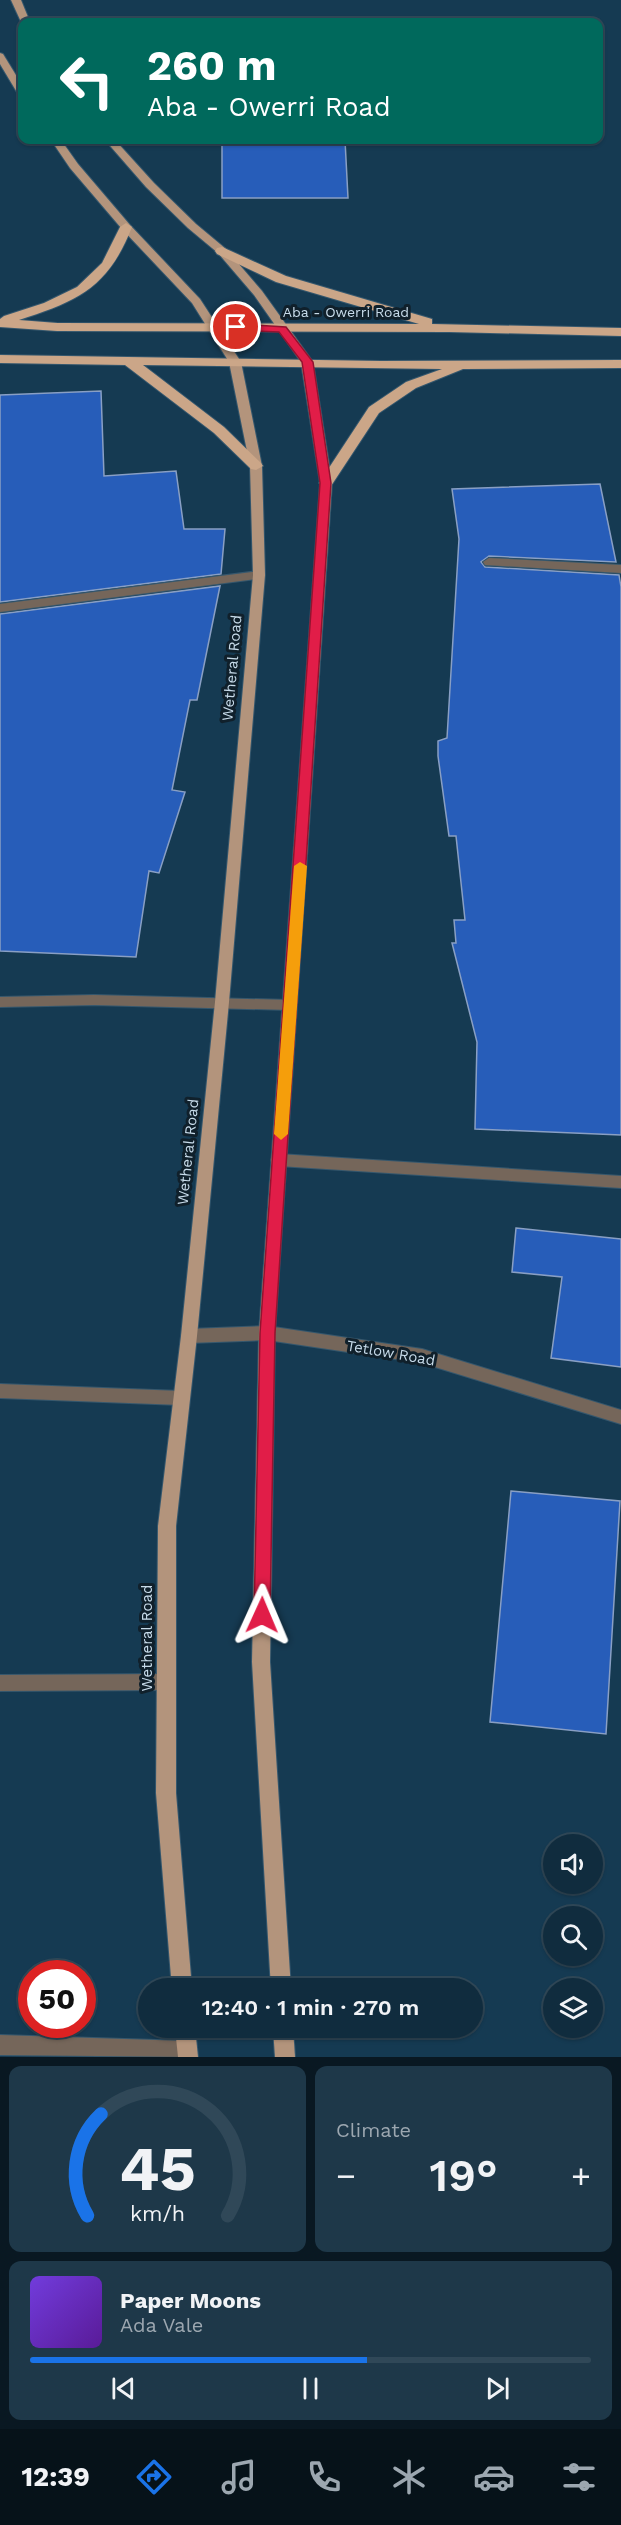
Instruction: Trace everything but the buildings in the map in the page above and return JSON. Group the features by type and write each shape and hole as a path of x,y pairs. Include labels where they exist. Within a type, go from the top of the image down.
{"highway":[{"path":"0,322 56,304 96,280 118,252 126,228"},
{"path":"222,251 281,279 449,328"},
{"name":"Aba - Owerri Road","path":"0,322 57,327 449,328 621,332"},
{"path":"0,358 130,362 621,364"},
{"path":"130,362 219,430 256,465"},
{"path":"326,483 374,410 411,385 471,363"}],"main road":[{"path":"16,0 24,18"},
{"path":"0,56 18,85"},
{"name":"Wetheral Road","path":"59,144 74,166 126,228 196,301 235,362 256,465 260,575 222,1002 189,1336 167,1526 166,1793 181,1978"},
{"path":"114,144 150,185 192,226 222,251 258,293 308,362 326,483 267,1333 261,1662 280,1978"},
{"path":"186,2038 187,2054"},
{"path":"284,2038 285,2057"}],"street":[{"path":"489,562 621,569"},
{"path":"0,608 260,575"},
{"path":"0,1002 94,1000 290,1005"},
{"path":"279,1160 621,1182"},
{"name":"Tetlow Road","path":"189,1336 267,1333 422,1356 621,1417"},
{"path":"0,1391 182,1398"},
{"path":"0,1683 167,1682"},
{"path":"0,2045 187,2054"}],"slow traffic":[{"path":"281,1134 300,866"}],"route":[{"path":"236,327 282,329 308,362 326,483 267,1333 262,1615"}]}
